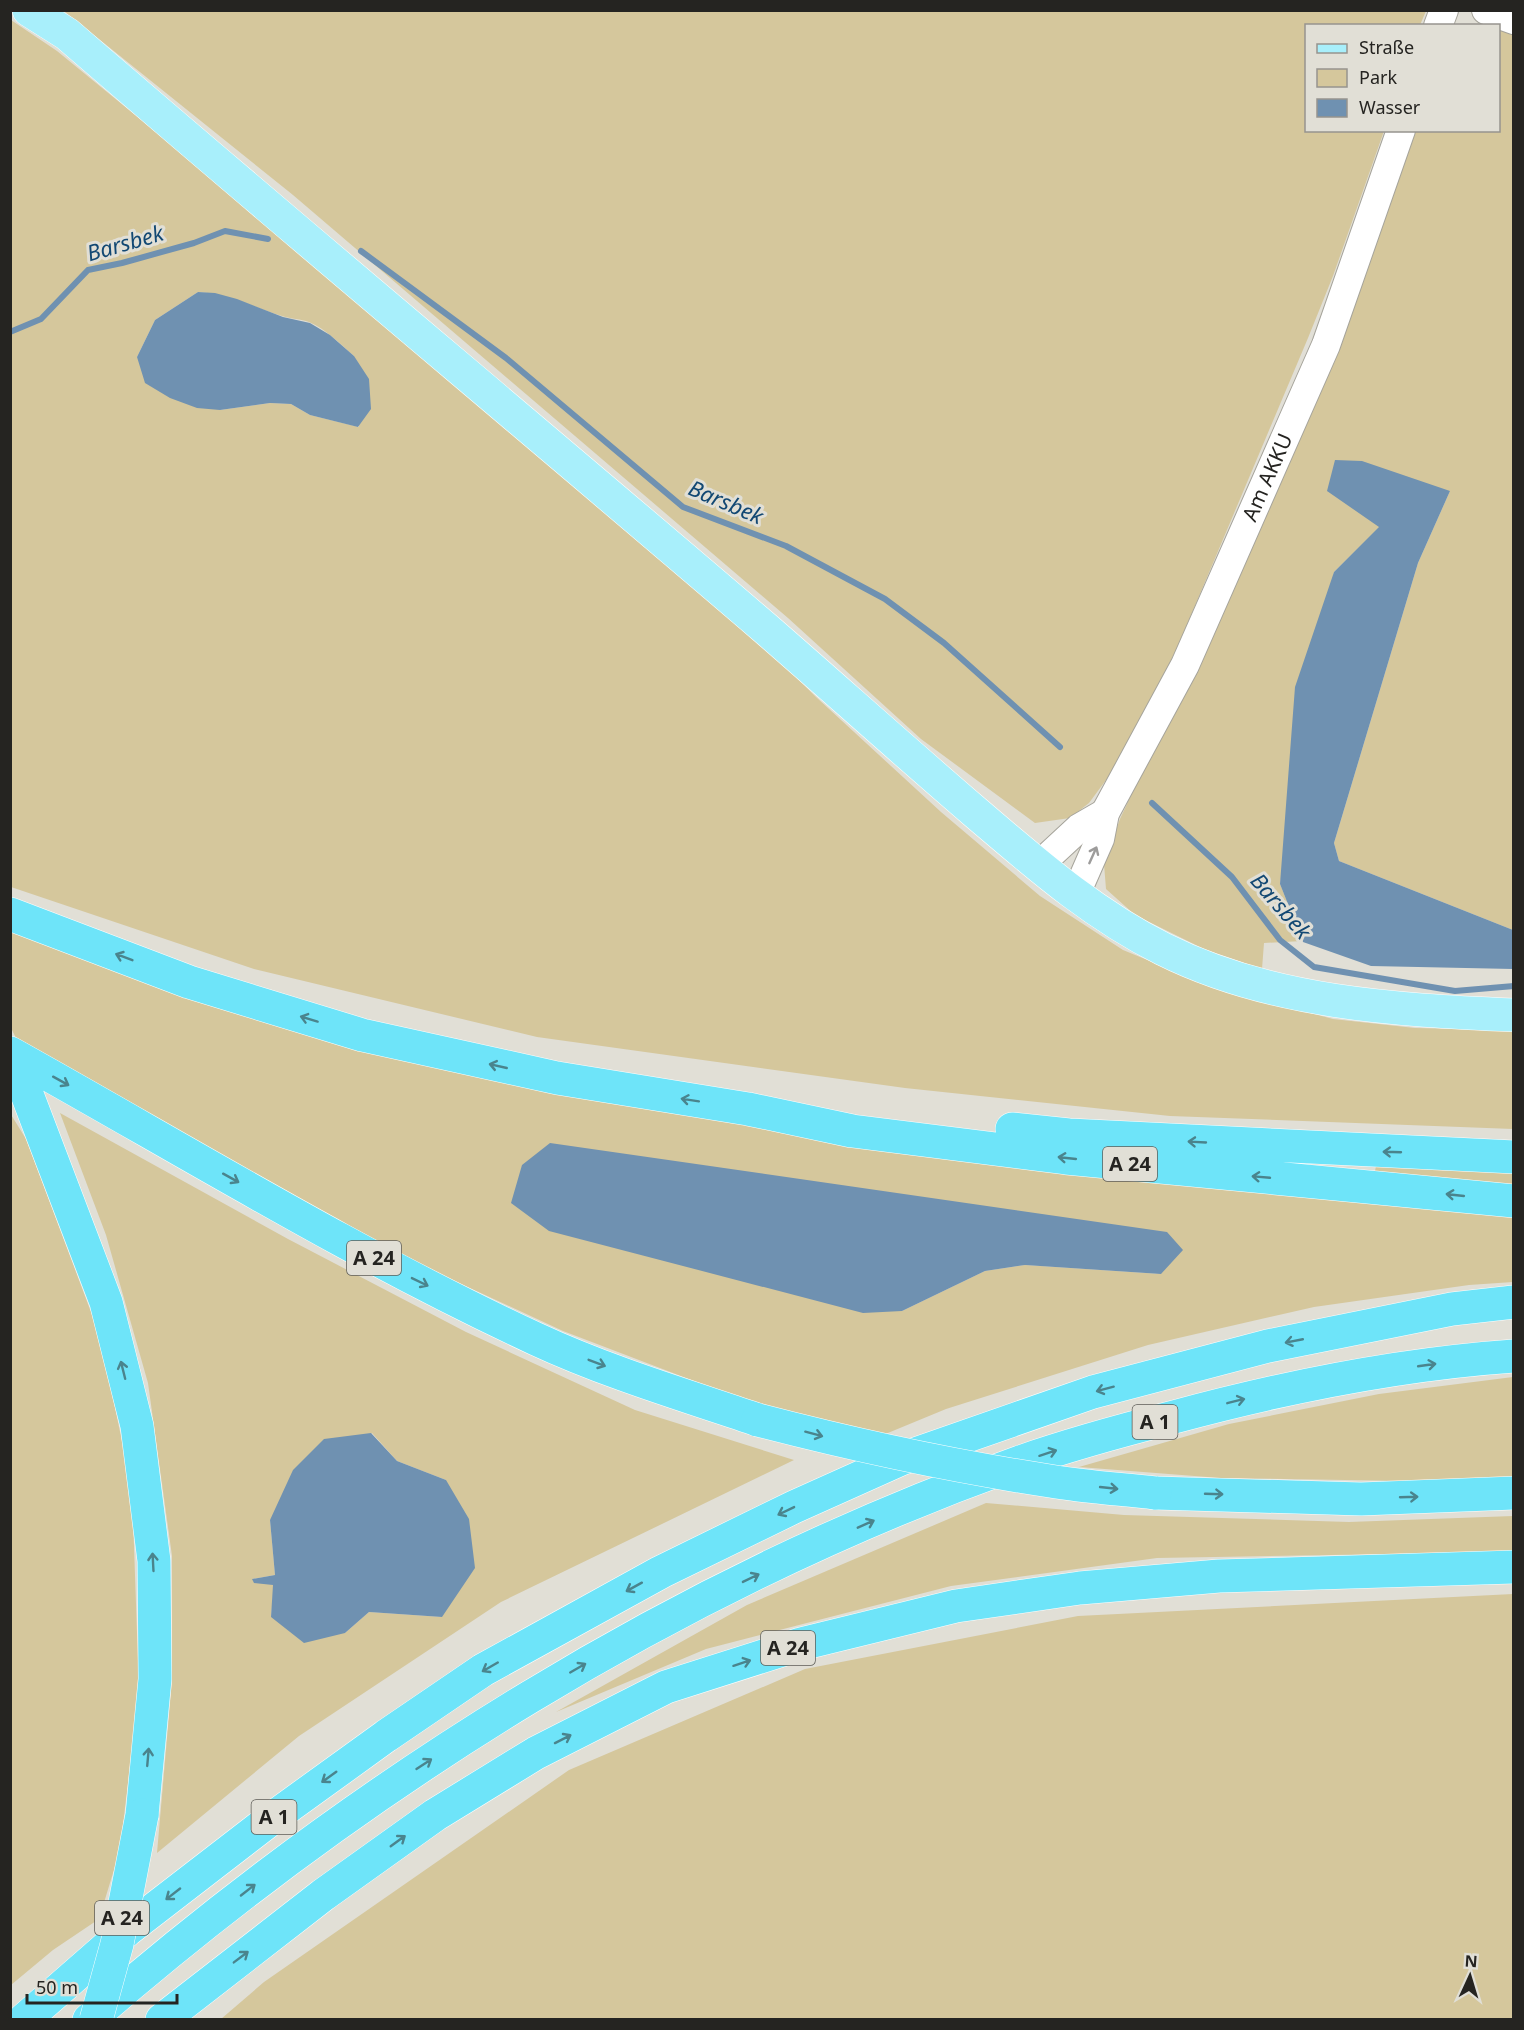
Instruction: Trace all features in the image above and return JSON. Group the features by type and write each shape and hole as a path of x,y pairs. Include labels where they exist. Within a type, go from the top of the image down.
{"highway":[{"name":"A 24","path":"10,914 189,982 362,1035 557,1078 748,1109 852,1131 1066,1158 1514,1201"},
{"name":"A 24","path":"10,1053 387,1266 538,1340 646,1382 758,1420 853,1444 952,1465 1052,1482 1155,1493 1361,1499 1514,1493"},
{"name":"A 24","path":"10,1065 26,1089 106,1302 137,1426 154,1561 155,1679 142,1815 117,1944 96,2019"},
{"name":"A 24","path":"748,1109 855,1114 1069,1135 1514,1157"},
{"name":"A 1","path":"24,2019 127,1930 267,1822 386,1736 483,1670 661,1572 794,1507 901,1459 1093,1392 1268,1346 1452,1309 1514,1302"},
{"name":"A 1","path":"1351,1330 1514,1317"},
{"name":"A 1","path":"89,2019 151,1966 288,1858 396,1782 496,1718 620,1644 813,1548 918,1501 1023,1461 1107,1435 1280,1390 1369,1373 1514,1356"},
{"name":"A 24","path":"162,2019 323,1895 435,1815 536,1753 666,1687 801,1644 945,1609 1080,1588 1219,1576 1514,1567"}],"main road":[{"path":"29,10 67,34 1075,896 1118,924 1168,951 1212,970 1258,984 1353,1004 1420,1011 1514,1015"}],"street":[{"path":"1486,10 1514,20"},
{"name":"Am AKKU","path":"1075,896 1100,839 1104,813 1185,665 1326,345 1400,132"},
{"path":"1038,866 1079,828 1104,813"}],"green space":[{"path":"64,11 1426,11 1420,24 1305,24 1305,132 1384,132 1333,276 1178,646 1126,753 1089,803 1070,818 1035,823 921,739 788,618 293,195"},
{"path":"11,20 57,51 472,391 717,598 816,697 941,812 1040,896 1123,950 1213,987 1333,1019 1415,1028 1513,1030 1513,1129 1170,1116 905,1088 537,1037 254,969 11,887","holes":["198,292 231,298 285,317 309,322 327,333 354,356 359,427 310,415 291,404 270,403 220,410 137,357 155,320"]},
{"path":"1500,27 1513,32 1513,930 1339,861 1334,843 1418,563 1450,491 1380,527 1334,572 1280,884 1303,941 1264,943 1262,969 1204,949 1135,915 1106,889 1104,864 1120,819 1340,347 1414,132 1500,132"},
{"path":"10,928 486,1079 1513,1209 1513,1282 1469,1285 1314,1307 1148,1345 946,1409 883,1435 749,1402 563,1331 392,1252 16,1038 11,1028","holes":["522,1165 1161,1274 1025,1265 985,1271 902,1311"]},
{"path":"10,1113 26,1139 100,1336 132,1489 139,1690 120,1850 99,1919 53,1950 11,1985"},
{"path":"60,1113 288,1239 466,1332 635,1410 794,1460 501,1602 299,1736 157,1853 172,1680 172,1556 148,1383 106,1235","holes":["372,1433 397,1461 446,1480 442,1617 369,1612 345,1633 271,1617 274,1585 252,1579 275,1575 270,1520"]},
{"path":"1376,1166 1513,1172 1513,1185 1375,1171"},
{"path":"1513,1377 1513,1478 1405,1481 1220,1478 1079,1467 1229,1424 1379,1394"},
{"path":"986,1503 1124,1515 1349,1522 1513,1516 1513,1552 1157,1558 951,1586 706,1649 556,1712 747,1605"},
{"path":"1513,1594 1513,2019 221,2019 264,1982 569,1770 805,1669 1078,1616"}],"water":[{"path":"198,292 215,293 237,299 283,317 310,323 330,335 354,356 369,379 371,409 358,427 310,415 291,404 270,403 220,410 197,408 170,398 145,383 137,357 155,320"},
{"path":"1335,460 1362,461 1450,491 1418,563 1334,843 1339,861 1513,930 1513,969 1371,966 1303,942 1280,884 1295,687 1334,572 1379,527 1327,491"},
{"path":"550,1143 1167,1232 1183,1250 1161,1274 1025,1265 985,1271 902,1311 863,1313 549,1231 511,1203 522,1165"},
{"path":"371,1433 397,1461 446,1480 469,1519 475,1568 442,1617 369,1612 345,1633 304,1643 271,1617 273,1585 254,1583 252,1579 275,1575 270,1520 293,1470 324,1439"}],"waterway":[{"name":"Barsbek","path":"10,332 41,319 88,270 194,243 225,231 268,239"},
{"name":"Barsbek","path":"361,251 506,358 683,507 786,546 885,599 944,643 1060,747"},
{"name":"Barsbek","path":"1152,803 1232,877 1280,940 1314,967 1455,991 1514,986"}]}
